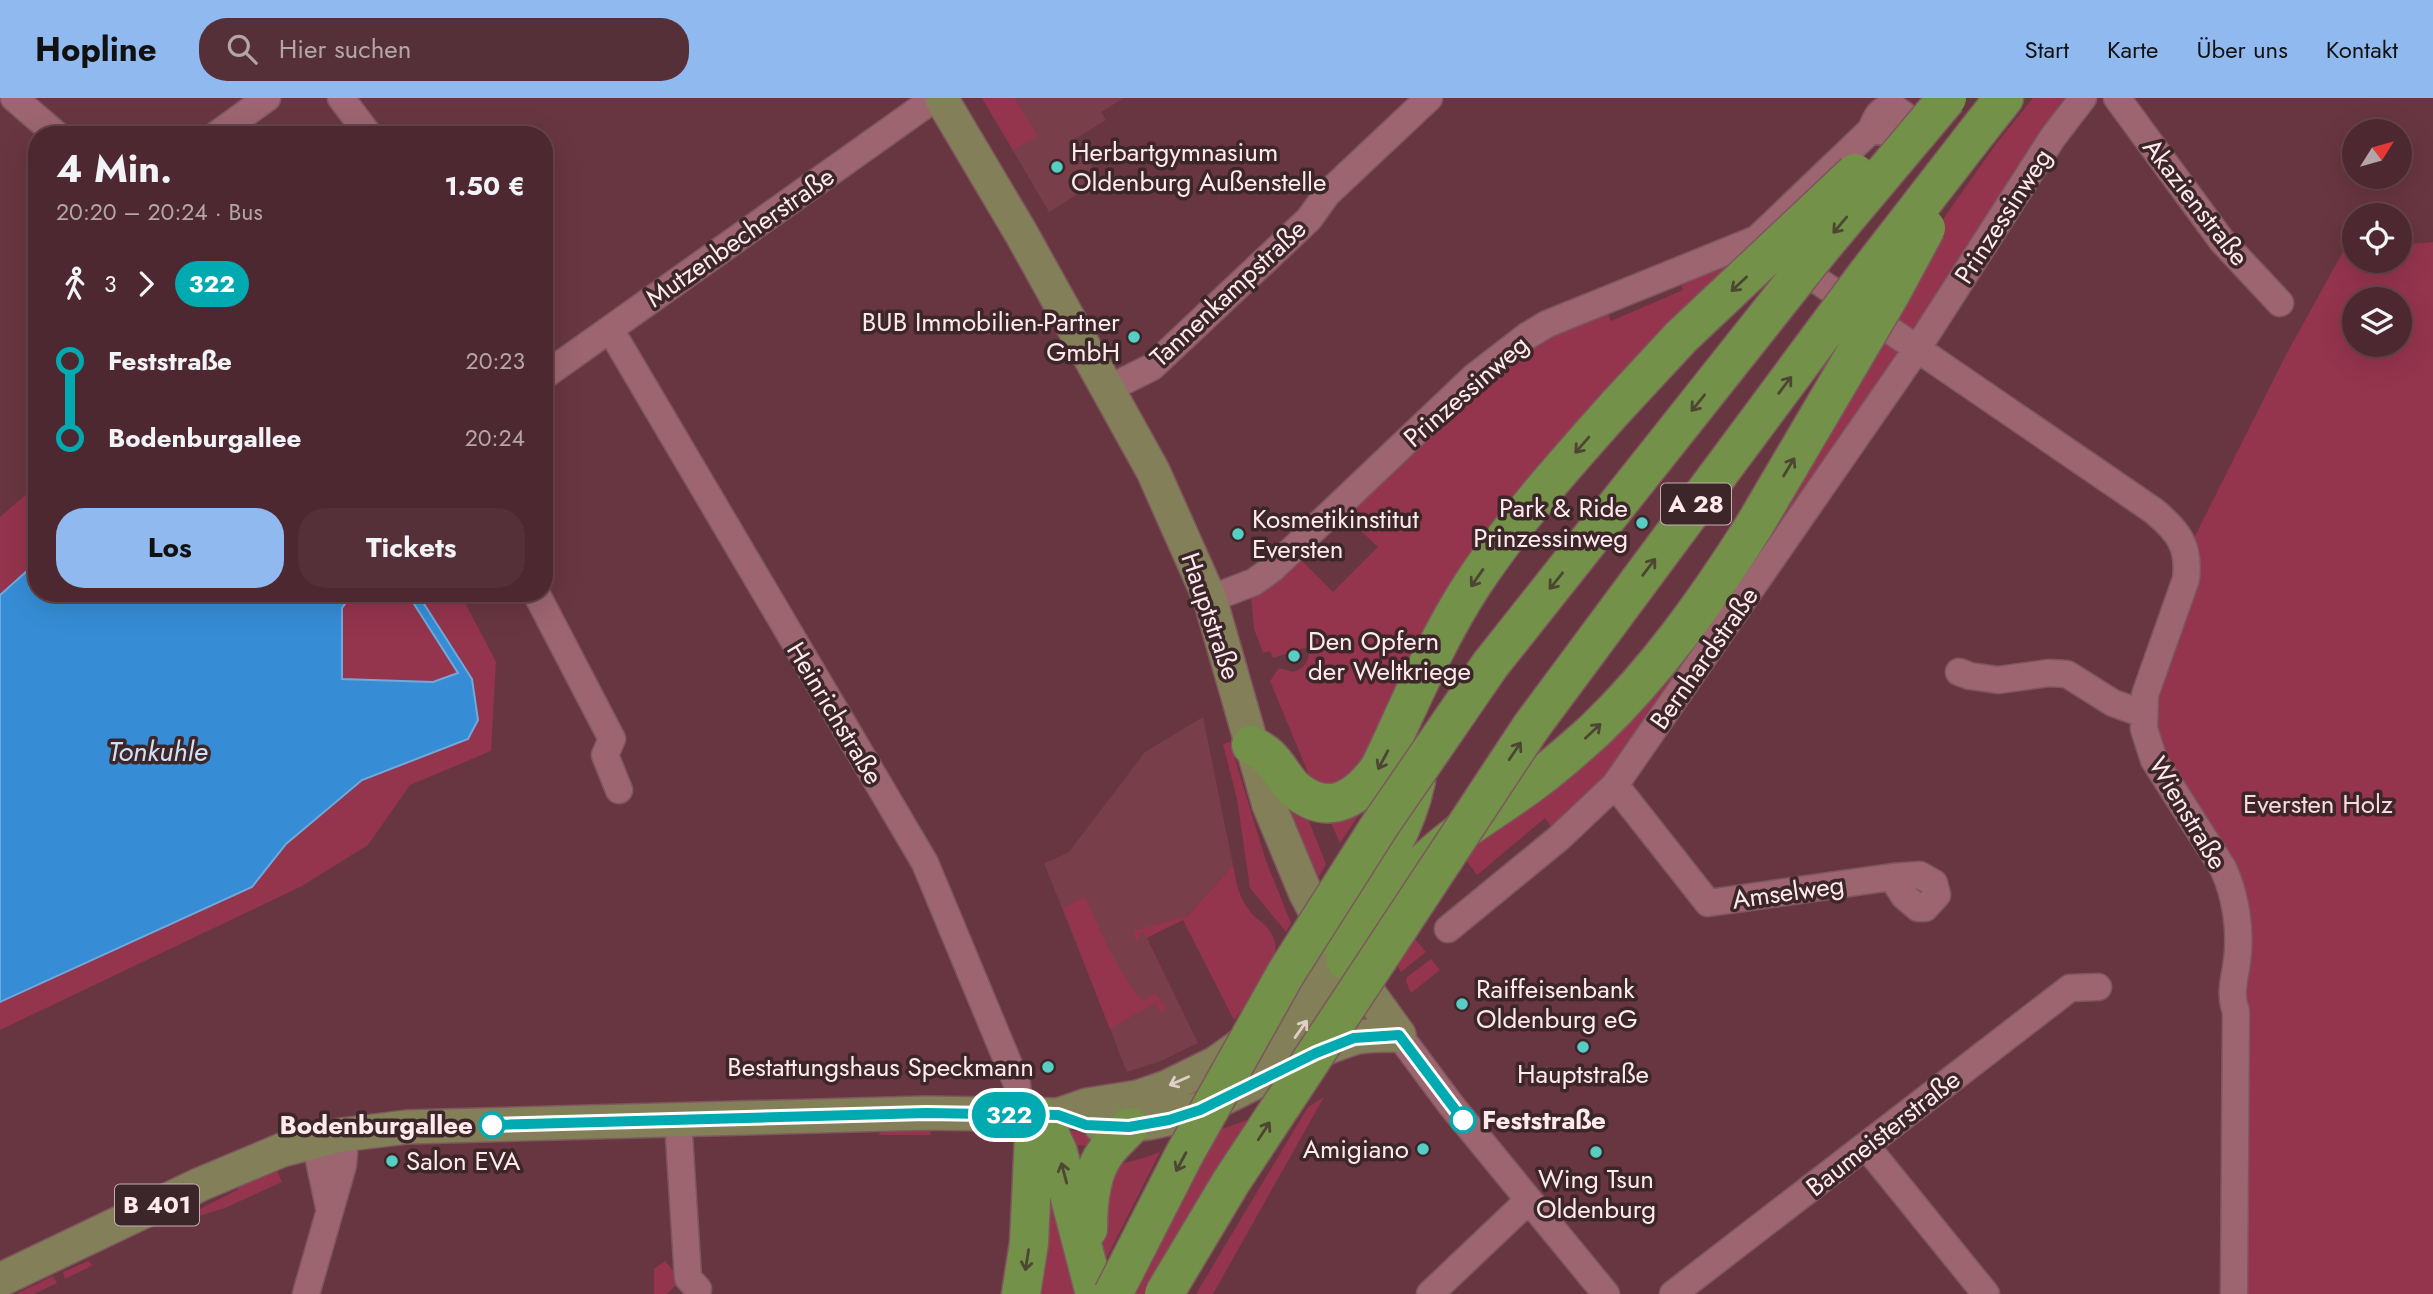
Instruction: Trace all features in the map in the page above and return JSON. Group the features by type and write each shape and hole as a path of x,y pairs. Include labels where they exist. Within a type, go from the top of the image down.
{"highway":[{"path":"1251,745 1269,757 1297,791 1310,799 1330,804 1349,797 1368,784 1380,767 1456,611 1499,548 1548,485 1681,337 1825,203 1927,98"},
{"name":"A 28","path":"1113,1294 1184,1155 1286,974 1380,825 1490,665 1821,248 1947,98"},
{"path":"1339,951 1422,864 1455,836 1564,757 1630,693 1688,624 1754,526 1891,293 1992,113"},
{"name":"A 28","path":"1164,1294 1238,1170 1531,727 1867,274 1992,113"},
{"path":"1339,951 1398,835 1412,797 1434,654"},
{"path":"1032,1107 1048,1130 1058,1152 1091,1278"},
{"path":"1021,1294 1029,1243 1032,1107"},
{"path":"1091,1278 1088,1221 1096,1169 1105,1152 1129,1127"}],"main road":[{"name":"Hauptstraße","path":"941,98 986,171 1165,496 1210,599 1269,804 1306,894 1339,951 1399,1035"},
{"path":"1032,1107 1087,1105 1138,1097 1167,1087 1216,1063 1266,1025 1297,990 1339,951"},
{"name":"B 401","path":"0,1280 201,1184 282,1150 328,1138 407,1127 926,1113 1032,1107 1086,1125 1129,1127 1169,1120 1200,1110 1257,1081 1287,1048 1339,951"},
{"path":"1257,1081 1354,1038 1399,1035"}],"street":[{"path":"14,98 47,126"},
{"path":"228,126 267,98"},
{"path":"341,98 362,126"},
{"name":"Mutzenbecherstraße","path":"553,370 935,98"},
{"name":"Tannenkampstraße","path":"1108,389 1152,367 1309,219 1327,194 1429,98"},
{"name":"Prinzessinweg","path":"1917,349 2053,137 2083,98"},
{"name":"Akazienstraße","path":"2118,98 2222,241 2280,303"},
{"name":"Prinzessinweg","path":"1210,599 1254,582 1272,569 1474,377 1527,336 1547,324 1757,239 1871,130"},
{"path":"1757,239 1917,349"},
{"name":"Heinrichstraße","path":"610,329 925,863 1032,1107"},
{"name":"Wienstraße","path":"1917,349 2154,511 2177,533 2184,547 2188,563 2186,579 2146,695 2144,714 2146,736 2154,760 2222,869 2231,887 2235,910 2237,962 2233,975 2232,1002 2236,1010 2234,1294"},
{"name":"Bernhardstraße","path":"1448,929 1559,838 1615,785 1917,349"},
{"path":"541,602 612,739 605,755 619,790"},
{"path":"1958,672 1998,680 2049,673 2067,674 2113,703 2144,714"},
{"name":"Amselweg","path":"1615,785 1708,903 1892,877"},
{"name":"Baumeisterstraße","path":"1674,1294 2070,988 2098,987"},
{"name":"Hauptstraße","path":"1399,1035 1429,1076 1606,1294"},
{"path":"678,1120 688,1278 704,1292"},
{"path":"306,1294 330,1209 328,1138"},
{"path":"1866,1146 1986,1294"},
{"path":"1430,1294 1529,1200"}],"shaded area":[{"name":"Herbartgymnasium Oldenburg Außenstelle","path":"982,98 1124,98 1101,112 1106,120 1075,139 1100,180 1049,212"},
{"path":"1203,717 1233,865 1187,916 1147,938 1198,1043 1161,1061 1127,1072 1044,863 1068,853 1145,752"}],"green space":[{"path":"982,98 1014,98 1038,136 1013,150"},
{"path":"2033,98 2083,98 1672,706 1559,838 1545,818 1477,875 1455,845 1594,730 1891,293 1996,144"},
{"name":"Eversten Holz","path":"2433,242 2433,1294 2234,1294 2237,926 2147,744 2194,538 2288,351 2342,254 2342,273 2412,273 2412,244"},
{"path":"1735,264 1628,370 1367,772 1316,792 1270,681 1279,668 1293,672 1304,665 1309,655 1308,647 1273,658 1270,651 1263,653 1254,629 1251,595 1298,557 1333,592 1378,547 1342,513 1499,362 1606,308 1611,321 1683,290 1680,280 1718,266"},
{"path":"28,493 28,570 0,595 0,517"},
{"path":"346,602 413,602 458,673 433,682 342,679 342,608"},
{"path":"423,602 465,602 496,662 491,751 410,785 368,845 302,886 0,1030 0,1002 252,887 286,844 362,780 468,739 472,679"},
{"path":"1230,742 1265,858 1291,923 1286,932 1250,888 1237,799 1223,744"},
{"path":"1280,787 1303,806 1326,864 1318,878 1296,832"},
{"path":"1377,788 1340,843 1327,814"},
{"path":"1233,865 1242,898 1253,915 1269,930 1275,953 1266,978 1234,1020 1183,920 1146,938 1142,931 1137,942 1133,931 1187,916"},
{"path":"1085,897 1125,977 1143,1001 1155,993 1166,1008 1160,1012 1155,1003 1110,1029 1063,908"},
{"path":"1415,939 1426,952 1401,972 1397,965"},
{"path":"1431,959 1440,970 1411,993 1407,977"},
{"path":"1324,1097 1213,1294 1196,1294 1308,1107"},
{"path":"1250,1119 1148,1294 1133,1294 1216,1131"},
{"path":"885,1128 929,1129 931,1135 878,1135"},
{"path":"1065,1130 1111,1134 1102,1146 1067,1145"},
{"path":"1160,1152 1103,1265 1108,1294 1000,1294 1021,1169 1125,1163"},
{"path":"277,1170 282,1182 225,1208 169,1225 237,1190 241,1184"},
{"path":"88,1261 93,1265 65,1279 63,1272"},
{"path":"665,1261 681,1280 667,1294 654,1294 654,1269"},
{"path":"53,1276 57,1283 34,1294 16,1294"}],"water":[{"name":"Tonkuhle","path":"28,570 28,602 346,602 342,608 342,679 433,682 458,673 413,602 423,602 472,679 478,720 468,739 362,780 286,844 252,887 0,1002 0,595"}],"bus line":[{"name":"322","path":"492,1125 926,1113 1058,1115 1086,1125 1129,1127 1169,1120 1200,1110 1316,1053 1354,1038 1399,1035 1463,1120"}],"place":[{"name":"Herbartgymnasium Oldenburg Außenstelle","path":"1057,167"},
{"name":"BUB Immobilien-Partner GmbH","path":"1134,337"},
{"name":"Park & Ride Prinzessinweg","path":"1642,523"},
{"name":"Kosmetikinstitut Eversten","path":"1238,534"},
{"name":"Den Opfern der Weltkriege","path":"1294,656"},
{"name":"Raiffeisenbank Oldenburg eG","path":"1462,1004"},
{"name":"Hauptstraße","path":"1583,1047"},
{"name":"Bestattungshaus Speckmann","path":"1048,1067"},
{"name":"Feststraße","path":"1463,1120"},
{"name":"Bodenburgallee","path":"492,1125"},
{"name":"Amigiano","path":"1423,1149"},
{"name":"Wing Tsun Oldenburg","path":"1596,1152"},
{"name":"Salon EVA","path":"392,1161"}]}
